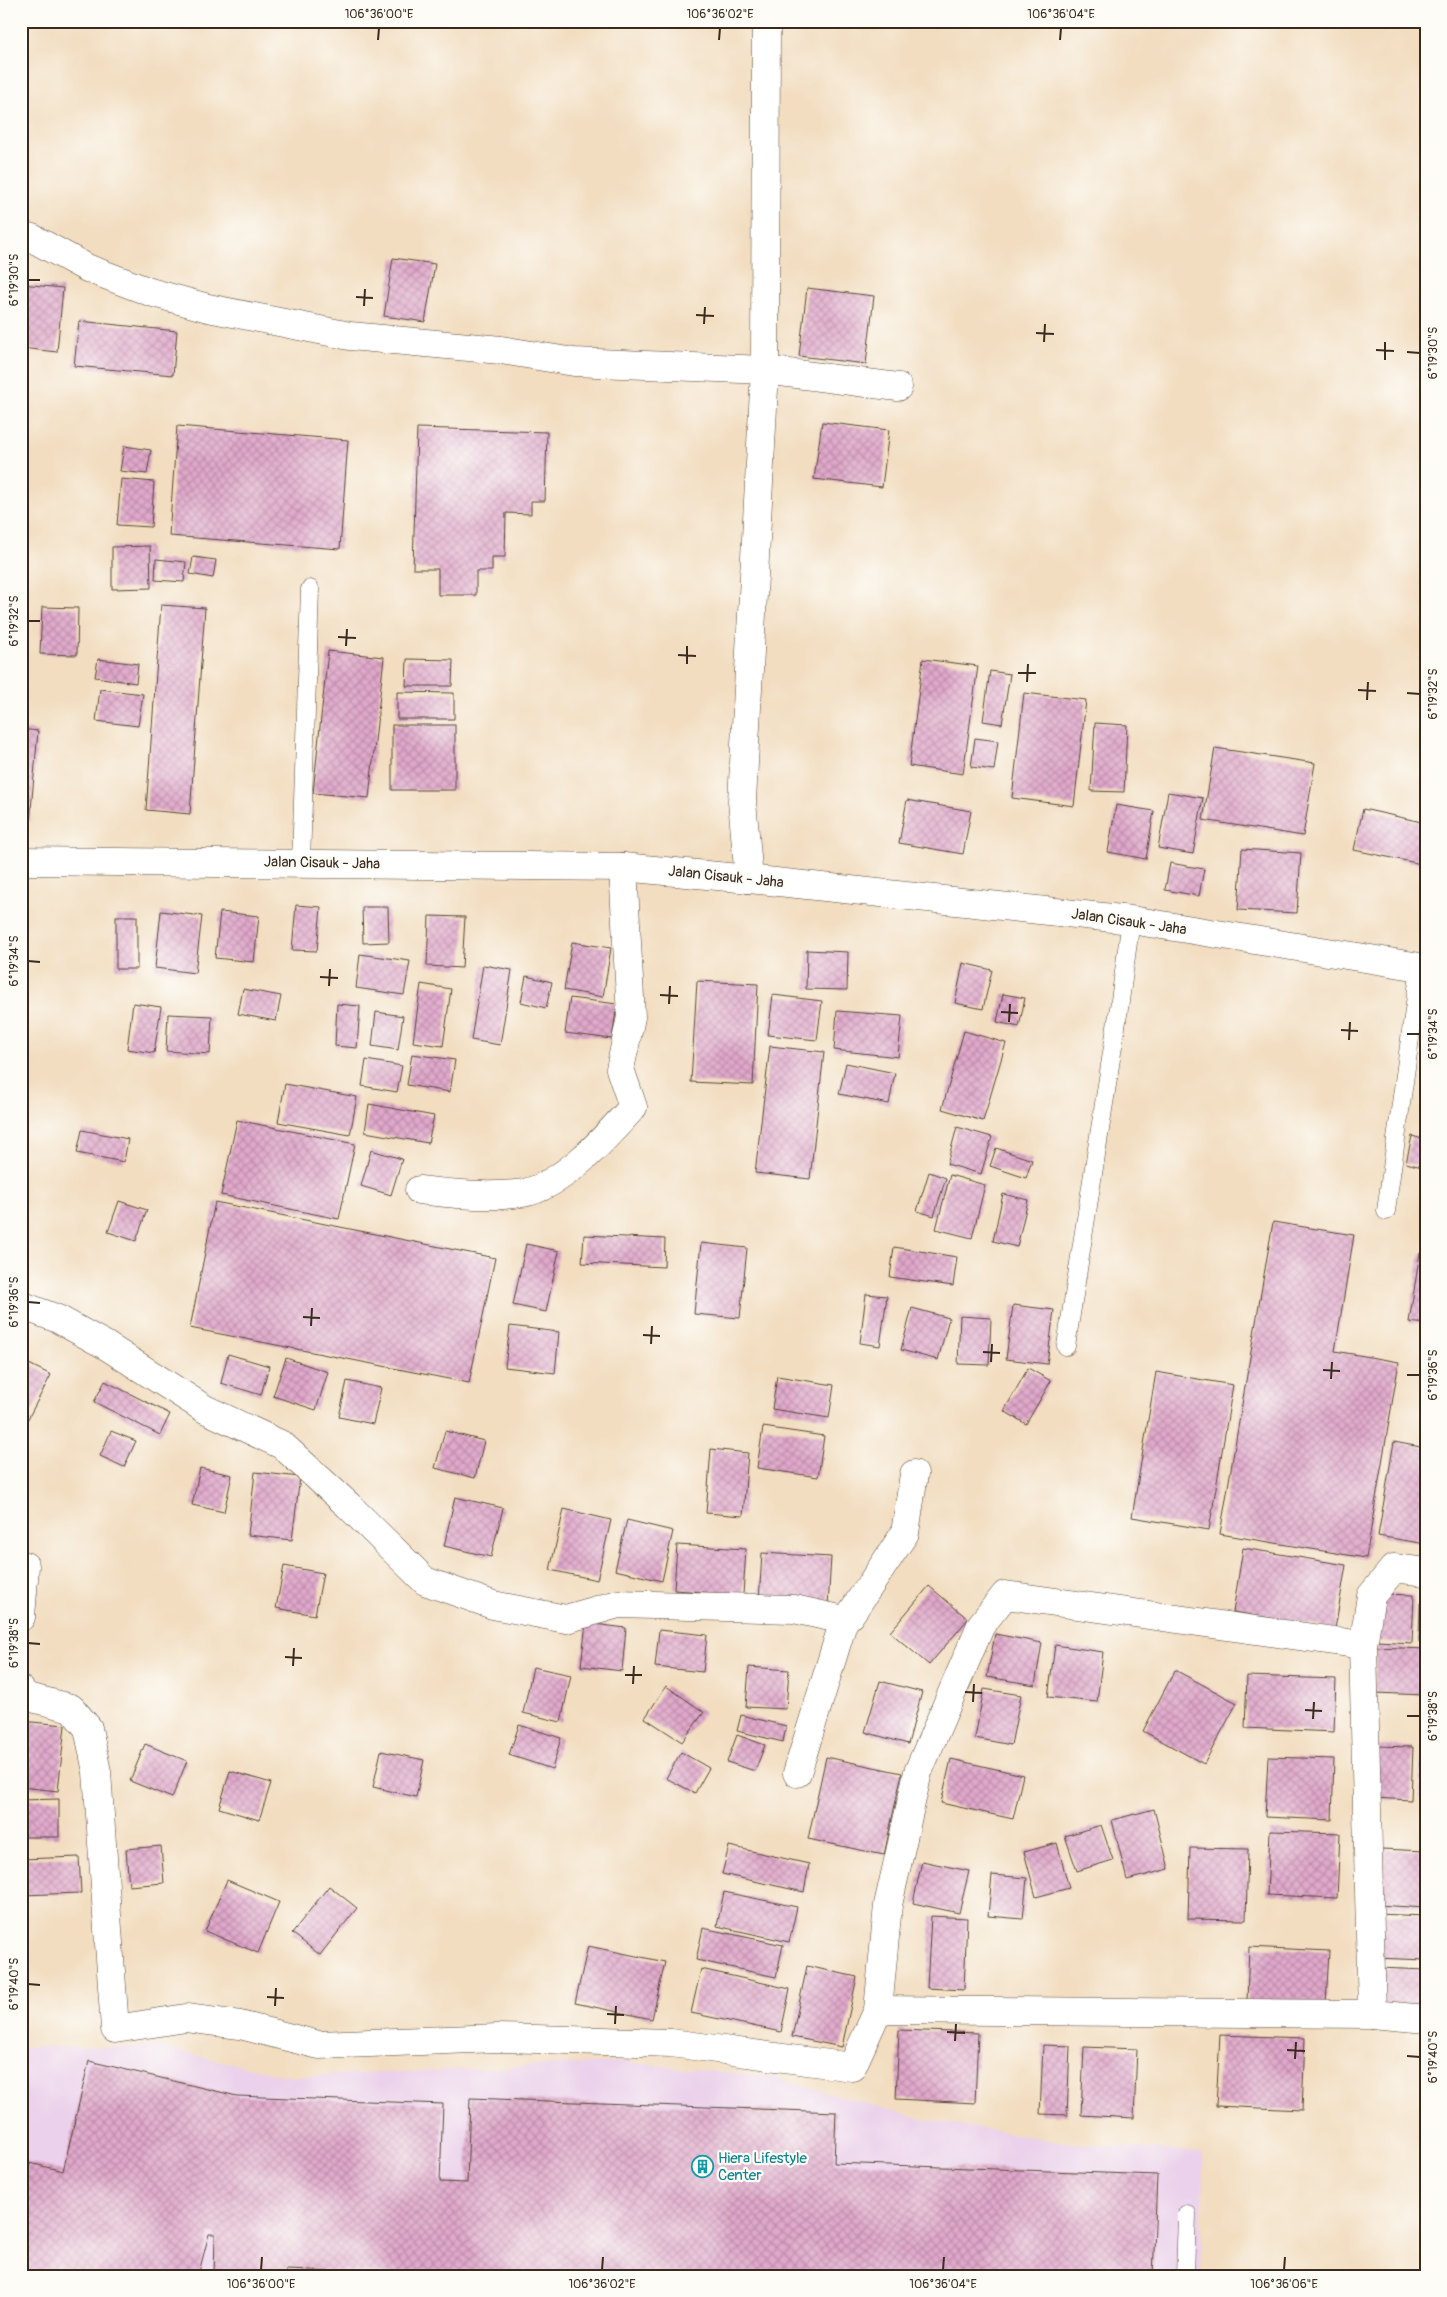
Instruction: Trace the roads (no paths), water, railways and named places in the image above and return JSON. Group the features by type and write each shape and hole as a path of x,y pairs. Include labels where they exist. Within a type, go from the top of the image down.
{"street":[{"path":"749,879 742,801 765,370 766,21"},
{"path":"21,235 32,238 87,268 150,292 208,308 350,336 501,350 574,362 765,370 898,387"},
{"name":"Jalan Cisauk - Jaha","path":"21,860 301,862 623,868 749,879 1131,920 1423,967"},
{"path":"419,1190 458,1195 523,1193 545,1185 602,1143 633,1107 620,1069 631,1017 623,868"},
{"path":"21,1305 58,1319 105,1345 204,1409 282,1445 349,1506 425,1581 493,1605 566,1618 618,1604 627,1604 794,1609 844,1620"},
{"path":"797,1773 844,1620 850,1615 905,1533 914,1474"},
{"path":"21,1565 25,1566 21,1617"},
{"path":"1372,2014 1363,1645 1372,1596 1394,1568 1426,1572"},
{"path":"21,1690 24,1696 71,1708 88,1728 97,1772 115,2029 186,2018 240,2025 318,2045 498,2038 671,2043 852,2067 878,2010 888,1905 918,1772 981,1625 1005,1595 1363,1645"},
{"path":"878,2010 1372,2014 1426,2019"}],"lane":[{"path":"301,862 310,589"},
{"path":"1066,1346 1131,920"},
{"path":"1386,1211 1423,967"},
{"path":"1185,2276 1188,2214"}],"place":[{"name":"Hiera Lifestyle Center","path":"702,2167"}]}
